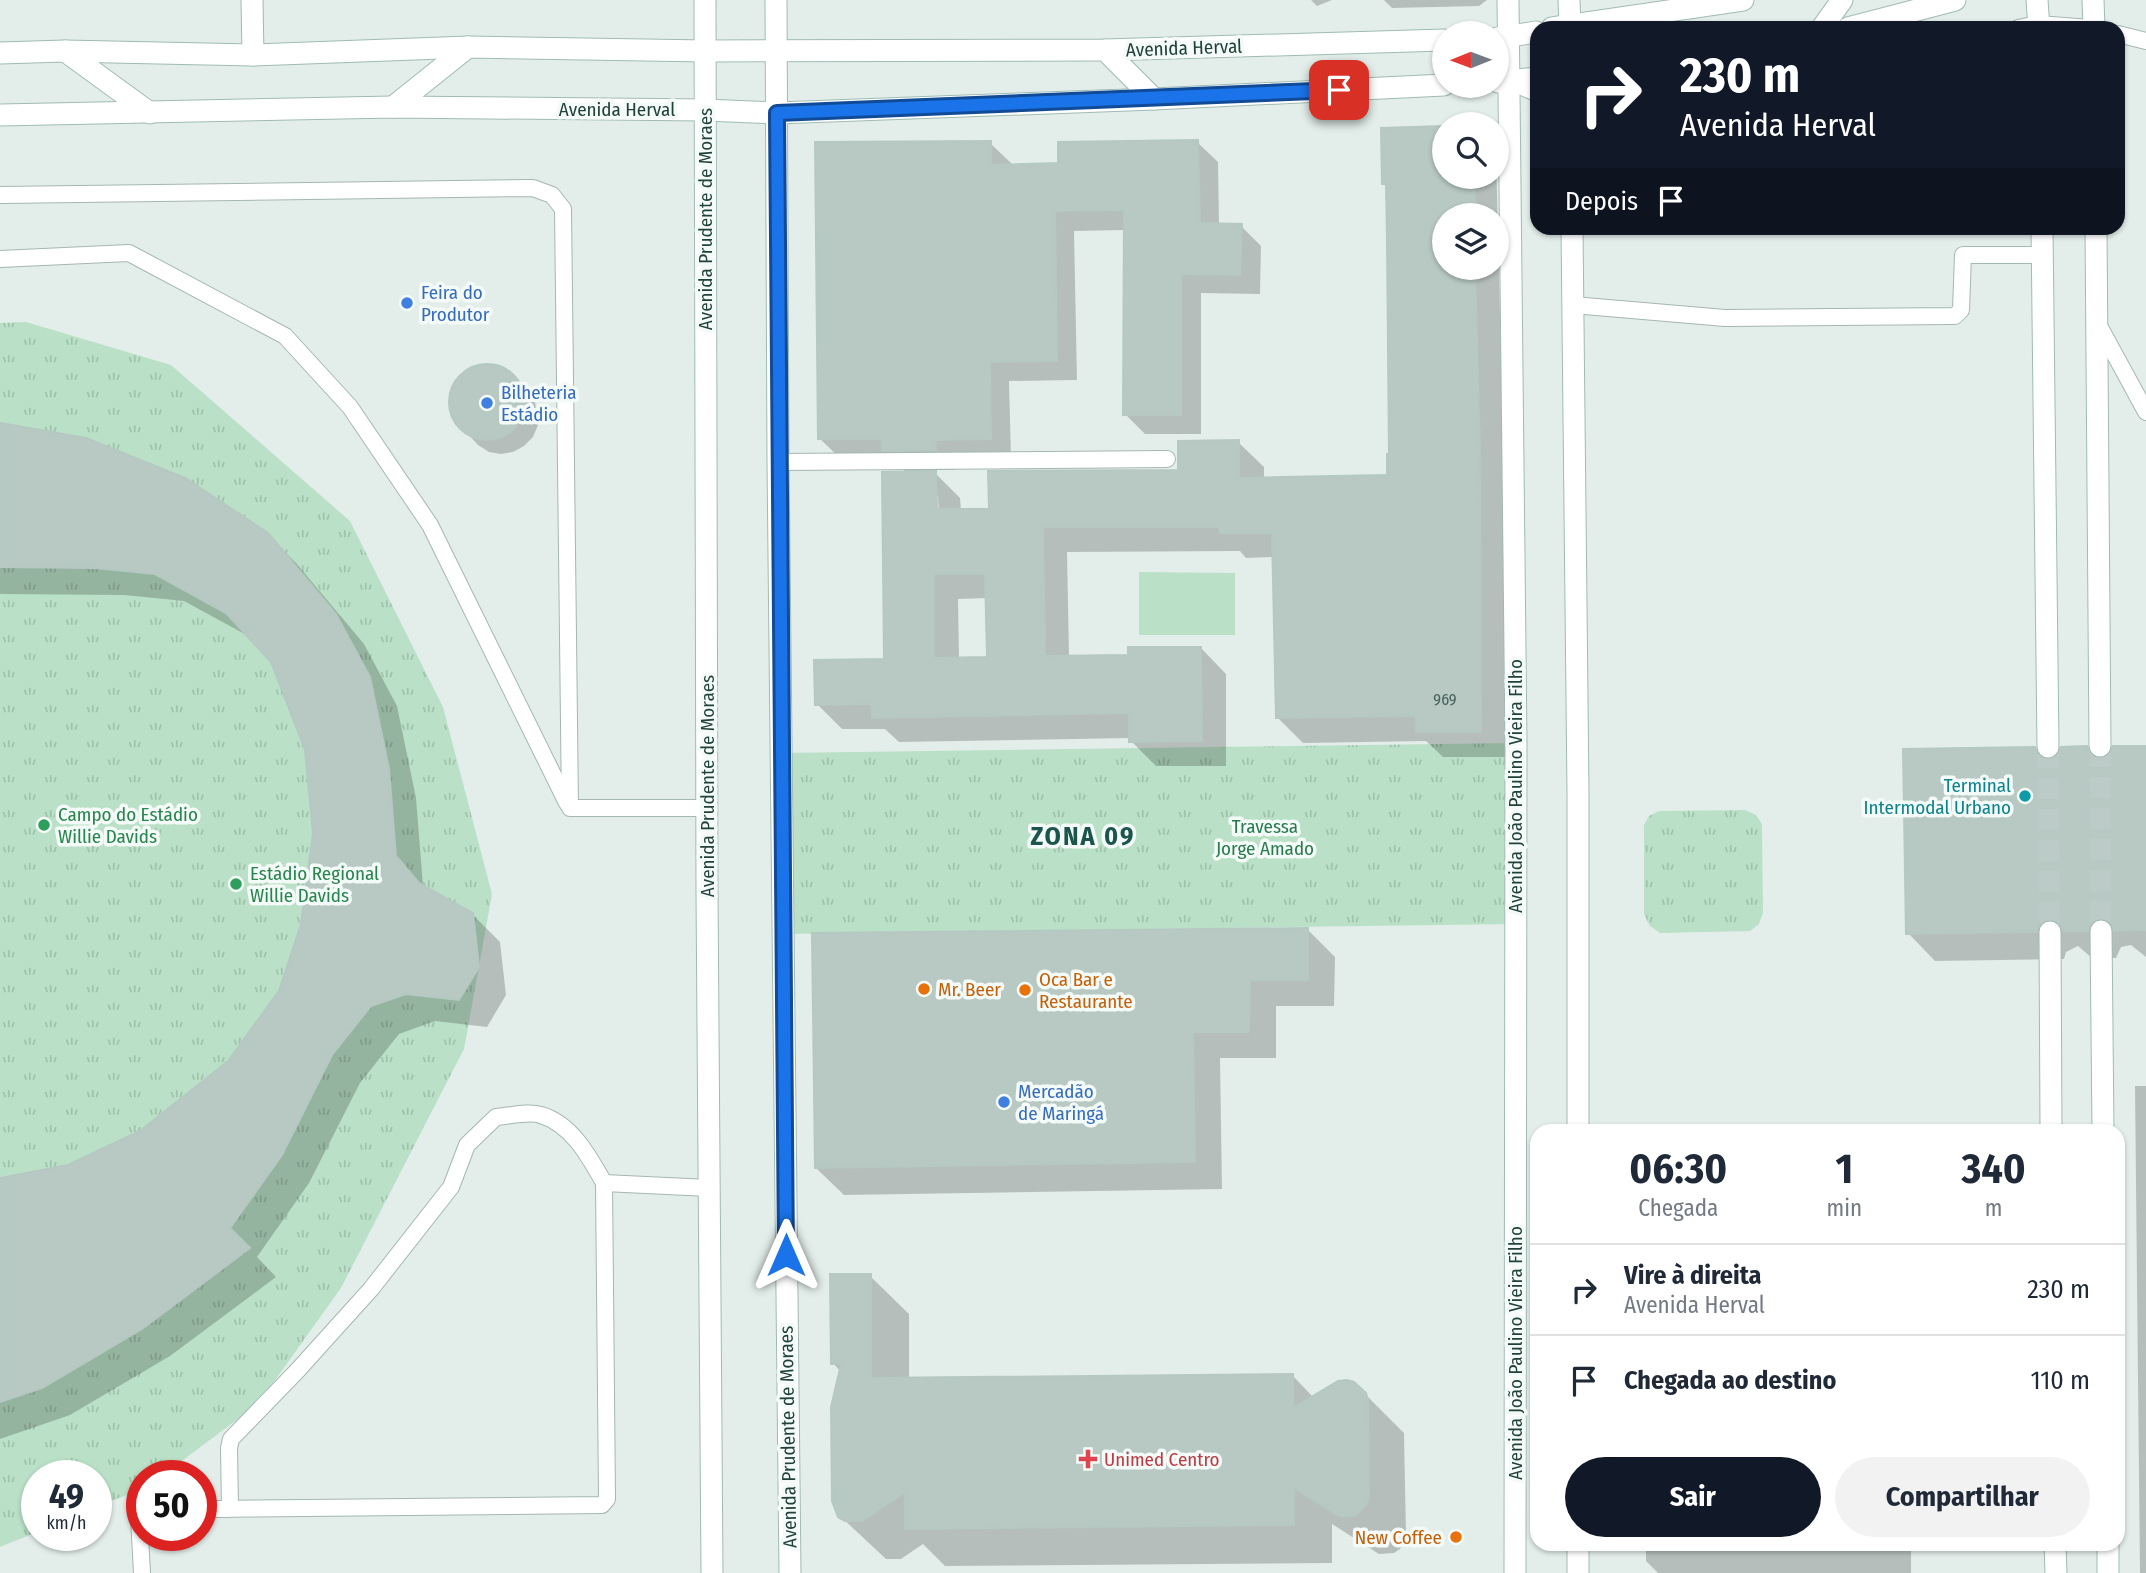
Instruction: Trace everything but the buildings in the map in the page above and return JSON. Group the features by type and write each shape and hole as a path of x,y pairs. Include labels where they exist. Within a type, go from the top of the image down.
{"main road":[{"path":"252,0 253,55"},
{"name":"Avenida Prudente de Moraes","path":"705,0 712,1573"},
{"name":"Avenida Prudente de Moraes","path":"776,0 778,462 790,1573"},
{"name":"Avenida João Paulino Vieira Filho","path":"1505,21 1508,0"},
{"path":"1565,21 1569,0"},
{"path":"1604,21 1743,0"},
{"path":"1827,21 1842,0"},
{"path":"1875,21 1955,0"},
{"path":"2033,21 2038,0"},
{"path":"2092,21 2093,0"},
{"path":"1509,37 1530,33"},
{"name":"Avenida Herval","path":"0,53 65,51 253,55 468,47 777,52 1104,50 1432,40"},
{"path":"393,107 468,47"},
{"path":"1104,50 1154,99"},
{"path":"65,51 150,113"},
{"path":"1509,81 1530,79"},
{"name":"Avenida Herval","path":"0,115 393,107 777,113 1432,86"},
{"name":"Avenida João Paulino Vieira Filho","path":"1503,98 1516,729 1515,1573"},
{"path":"1572,235 1578,793 1578,1124"},
{"path":"2042,235 2048,747"},
{"path":"2096,235 2100,746"},
{"path":"2101,931 2103,1124"},
{"path":"2050,932 2051,1124"},
{"path":"1578,1551 1578,1573"},
{"path":"2055,1551 2056,1573"},
{"path":"2108,1551 2108,1573"}],"lane":[{"path":"2125,36 2146,41"},
{"path":"1509,84 1530,91"},
{"path":"0,195 533,188 552,195 563,209 570,808"},
{"path":"0,258 130,253 285,336 350,407 430,525 570,808"},
{"path":"1573,305 1726,318 1955,316 1961,310 1963,255 2042,255"},
{"path":"2097,322 2146,412"},
{"path":"778,462 1167,459"},
{"path":"570,808 707,808"},
{"path":"217,1509 230,1509 602,1505 605,1503 604,1184 590,1157 567,1130 540,1115 496,1117 467,1145 451,1187 371,1289 298,1371 236,1432 229,1448 230,1509"},
{"path":"604,1184 709,1188"},
{"path":"141,1551 142,1573"}],"green space":[{"name":"Estádio Regional Willie Davids","path":"26,322 171,365 350,521 443,707 492,894 464,1049 341,1288 258,1404 183,1460 126,1460 126,1495 112,1501 112,1460 21,1460 21,1538 0,1547 0,323"},
{"path":"1139,572 1235,573 1235,635 1139,635"},
{"name":"Travessa Jorge Amado","path":"1516,743 1516,924 783,934 781,753"},
{"path":"1745,810 1756,815 1762,824 1763,913 1759,924 1750,931 1660,933 1650,926 1644,914 1644,825 1649,816 1659,811"}],"tunnel":[{"path":"2100,746 2101,931"},
{"path":"2048,747 2050,932"}],"place":[{"name":"Feira do Produtor","path":"407,303"},
{"name":"Bilheteria Estádio","path":"487,403"},
{"name":"Terminal Intermodal Urbano","path":"2025,796"},
{"name":"Campo do Estádio Willie Davids","path":"44,825"},
{"name":"Estádio Regional Willie Davids","path":"236,884"},
{"name":"Mr. Beer","path":"924,989"},
{"name":"Oca Bar e Restaurante","path":"1025,990"},
{"name":"Mercadão de Maringá","path":"1004,1102"},
{"name":"Unimed Centro","path":"1088,1459"},
{"name":"New Coffee","path":"1456,1537"}],"district":[{"name":"ZONA 09","path":"1083,836"}],"route":[{"path":"786,1255 777,113 1339,90"}]}
